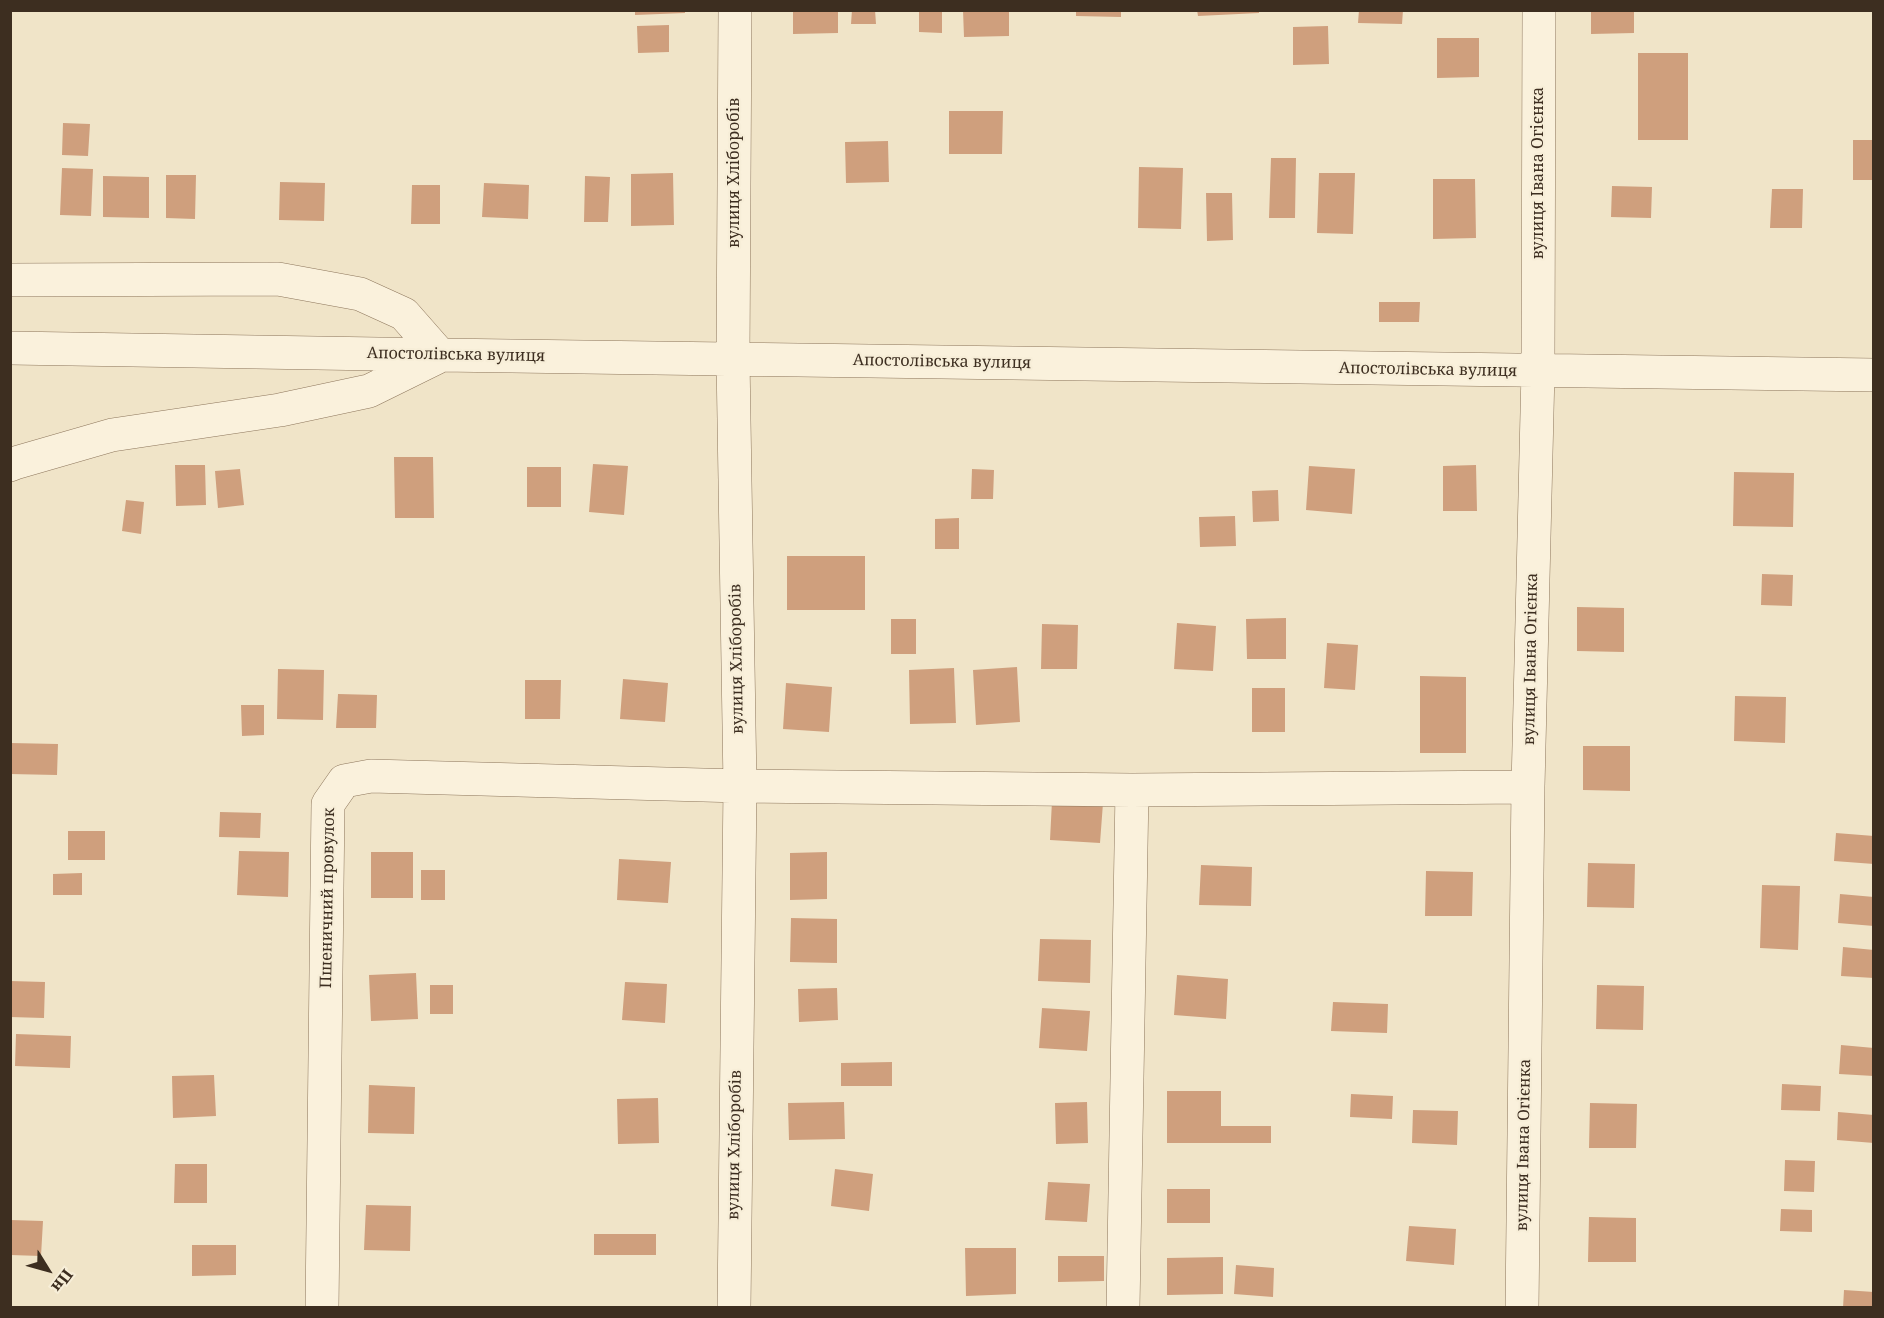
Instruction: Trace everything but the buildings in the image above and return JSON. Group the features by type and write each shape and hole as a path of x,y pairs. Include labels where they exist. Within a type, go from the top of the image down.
{"street":[{"name":"вулиця Хліборобів","path":"734,1308 740,786 733,359 735,10"},
{"name":"вулиця Івана Огієнка","path":"1522,1308 1528,787 1538,371 1539,10"},
{"path":"10,280 278,279 360,294 404,314 440,356 369,391 280,410 112,435 10,465"},
{"name":"Апостолівська вулиця","path":"10,348 1874,375"},
{"name":"Пшеничний провулок","path":"322,1308 328,804 344,781 371,776 740,786 1132,790 1528,787"},
{"path":"1123,1308 1132,790"}]}
